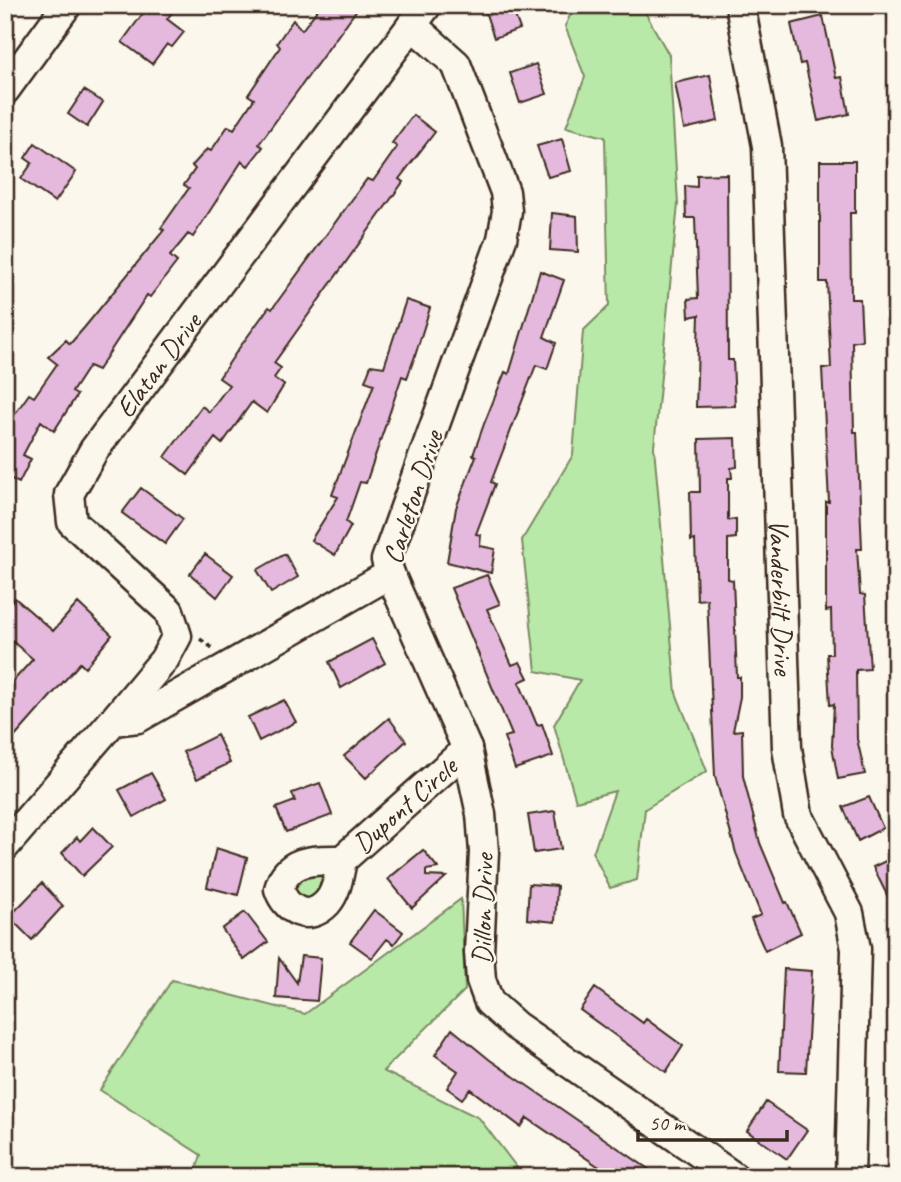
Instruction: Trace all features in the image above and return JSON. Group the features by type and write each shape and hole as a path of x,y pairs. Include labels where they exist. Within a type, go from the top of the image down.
{"street":[{"path":"5,90 67,5"},
{"name":"Vanderbilt Drive","path":"740,5 767,146 787,748 798,815 849,913 856,949 850,1177"},
{"name":"Carleton Drive","path":"113,721 138,719 390,574 386,560 502,239 507,211 505,192 456,64 419,15"},
{"name":"Elatan Drive","path":"113,721 164,660 177,636 169,611 72,522 69,494 94,450 419,15"},
{"name":"Dillon Drive","path":"390,574 467,749 481,814 484,852 479,952 481,980 489,1002 516,1026 733,1177"},
{"path":"5,846 113,721"},
{"name":"Dupont Circle","path":"342,860 467,749"}],"path":[{"path":"195,637 220,653"}],"green space":[{"path":"575,5 641,5 669,55 678,204 654,447 676,693 707,771 645,809 637,880 610,888 593,853 615,791 576,801 554,725 580,680 536,671 522,540 573,455 583,331 609,306 605,137 566,127 585,77 565,26"},
{"path":"885,5 896,5 896,433 893,369 891,32"},
{"path":"324,871 320,892 306,901 293,894 295,876"},
{"path":"461,899 465,990 383,1071 479,1118 524,1177 194,1177 201,1155 100,1090 172,980 305,1014"}],"building":[{"path":"149,5 178,5 167,19 184,32 172,47 167,44 152,64 122,42"},
{"path":"321,5 360,5 259,144 263,147 248,166 242,161 193,237 188,234 170,256 177,262 150,297 147,295 98,370 89,366 72,392 77,395 54,431 41,421 23,455 31,459 19,483 5,476 5,428 29,394 34,397 57,364 48,357 66,340 70,344 164,230 161,228 189,188 184,185 195,169 192,166 207,149 211,151 228,126 234,129 254,99 248,95 280,47 277,43 293,20 302,30"},
{"path":"483,5 511,5 520,29 494,38"},
{"path":"823,16 836,78 842,77 849,114 818,121 805,63 800,64 791,24"},
{"path":"536,64 547,94 520,103 510,73"},
{"path":"710,75 718,121 684,129 675,83"},
{"path":"84,90 103,102 87,127 68,114"},
{"path":"413,115 435,132 399,179 403,182 274,363 281,368 274,378 284,385 267,413 252,402 222,444 215,438 188,475 165,457 202,406 209,412 229,385 219,378 237,351 269,307 272,309 367,179 373,181 397,147 392,143"},
{"path":"562,139 571,171 548,177 537,146"},
{"path":"35,143 76,172 55,202 21,179 32,163 25,158"},
{"path":"820,161 855,161 855,213 850,213 851,299 860,299 862,340 852,342 854,432 857,432 862,549 857,549 860,594 865,595 870,669 856,670 857,739 865,774 838,779 832,746 834,704 830,705 827,654 832,654 831,610 826,611 826,502 829,502 822,368 831,368 827,282 820,282"},
{"path":"727,174 728,360 733,360 735,406 696,407 699,315 689,317 688,299 698,298 695,218 686,218 685,186 697,187 697,175"},
{"path":"552,213 577,216 578,252 550,250"},
{"path":"540,271 564,280 544,337 556,343 547,369 536,365 491,482 495,484 476,534 481,535 480,546 495,549 491,573 447,562 456,508 476,456 473,455 484,424 505,372 509,374"},
{"path":"406,300 430,308 407,378 402,376 366,483 360,482 346,522 351,526 335,555 311,540 338,497 332,495 374,384 365,381 371,365 384,367"},
{"path":"736,438 737,467 731,468 732,478 728,478 728,520 736,519 736,538 728,539 728,579 733,580 737,677 740,677 740,697 733,731 742,730 743,776 760,843 785,903 787,902 801,933 765,951 751,919 761,915 736,853 715,776 707,599 697,600 695,540 691,541 690,492 700,492 699,439"},
{"path":"141,488 183,519 165,544 122,513"},
{"path":"205,554 233,575 217,597 190,574"},
{"path":"285,554 298,577 271,593 257,570"},
{"path":"487,575 500,604 487,609 512,665 520,662 528,678 519,682 537,725 542,724 553,756 515,769 504,737 512,735 451,588"},
{"path":"15,598 53,631 78,603 112,635 85,668 80,663 5,748 5,690 33,659 5,635 5,609"},
{"path":"372,639 385,663 341,688 329,662"},
{"path":"284,700 296,722 259,741 248,717"},
{"path":"389,718 406,741 366,778 344,756"},
{"path":"217,735 230,763 197,779 183,752"},
{"path":"151,773 166,799 134,817 119,790"},
{"path":"320,783 332,815 286,832 276,808 295,801 292,793"},
{"path":"869,797 883,828 858,841 843,807"},
{"path":"555,811 561,849 534,853 528,815"},
{"path":"93,827 112,847 82,876 62,853 77,837 80,841"},
{"path":"216,848 247,858 238,895 207,887"},
{"path":"423,850 438,868 426,870 426,876 446,877 412,908 388,879"},
{"path":"896,856 896,913 873,867"},
{"path":"42,883 63,906 32,940 9,917"},
{"path":"529,884 557,886 555,922 527,919"},
{"path":"374,910 403,932 394,944 387,939 372,958 350,942"},
{"path":"245,912 268,942 244,960 222,929"},
{"path":"301,956 321,958 317,1001 276,998 279,958 297,983"},
{"path":"784,969 812,971 806,1072 779,1071"},
{"path":"595,988 643,1023 646,1019 683,1046 666,1072 580,1010"},
{"path":"452,1029 490,1060 660,1177 614,1177 527,1118 521,1127 470,1089 462,1099 447,1088 458,1071 435,1055"},
{"path":"766,1102 807,1130 787,1159 747,1131"}]}
